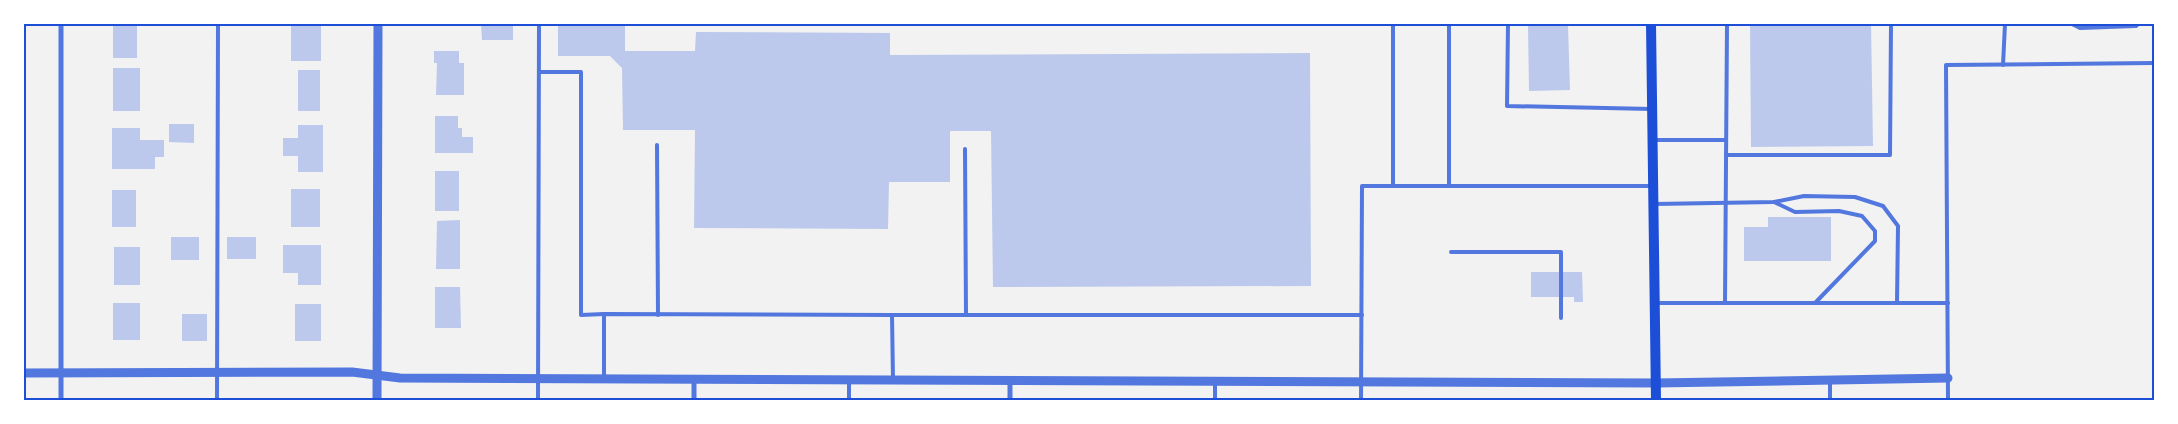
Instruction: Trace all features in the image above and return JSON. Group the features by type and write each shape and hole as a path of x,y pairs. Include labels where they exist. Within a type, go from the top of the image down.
{"main road":[{"path":"1651,24 1656,400"}],"street":[{"path":"61,24 61,400"},
{"path":"377,400 378,24"},
{"path":"24,372 352,372 400,378 1215,382 1656,383 1948,378"},
{"path":"694,379 694,400"},
{"path":"1010,381 1010,400"}],"lane":[{"path":"217,400 218,24"},
{"path":"538,400 539,24"},
{"path":"1393,24 1393,186"},
{"path":"1448,24 1448,186"},
{"path":"1508,24 1507,106 1652,109"},
{"path":"1725,303 1727,24"},
{"path":"1726,155 1890,155 1891,24"},
{"path":"2003,65 2005,24"},
{"path":"2072,24 2080,28 2136,26 2138,24"},
{"path":"1948,400 1946,65 2154,63"},
{"path":"539,72 581,72 580,314 1362,315"},
{"path":"1652,140 1726,140"},
{"path":"657,145 658,314"},
{"path":"965,149 966,315"},
{"path":"1361,400 1362,186 1652,186"},
{"path":"1653,204 1774,202 1804,196 1855,197 1883,206 1898,226 1897,303"},
{"path":"1774,202 1794,212 1839,211 1862,216 1875,231 1876,241 1815,303"},
{"path":"1451,252 1561,252 1561,318"},
{"path":"1654,303 1948,303"},
{"path":"604,314 604,379"},
{"path":"892,315 893,380"},
{"path":"1830,379 1830,400"},
{"path":"849,380 849,400"},
{"path":"1215,382 1215,400"}],"building":[{"path":"113,24 137,24 137,58 113,58"},
{"path":"291,24 321,24 321,61 291,61"},
{"path":"481,24 513,24 513,40 482,40"},
{"path":"558,24 625,24 625,51 695,51 696,32 890,33 890,55 1310,53 1311,286 993,287 991,131 950,131 950,182 889,182 888,229 694,228 695,130 623,130 622,68 610,56 558,56"},
{"path":"1566,24 1568,26 1570,90 1529,91 1528,25"},
{"path":"1871,24 1873,146 1751,147 1750,25"},
{"path":"434,51 459,51 459,63 464,63 464,95 436,95 437,63 434,63"},
{"path":"113,68 140,68 140,111 113,111"},
{"path":"298,70 320,70 320,111 298,111"},
{"path":"435,116 458,116 458,128 462,128 462,137 473,137 473,153 435,153"},
{"path":"169,124 194,124 194,143 169,142"},
{"path":"298,125 323,125 323,172 298,172 298,156 283,156 283,138 298,138"},
{"path":"112,128 140,128 140,140 164,140 164,157 155,157 155,169 112,169"},
{"path":"435,171 459,171 459,211 435,211"},
{"path":"291,189 320,189 320,227 291,227"},
{"path":"112,190 136,190 136,227 112,227"},
{"path":"1768,217 1831,217 1831,261 1744,261 1744,227 1768,227"},
{"path":"460,220 460,269 436,269 437,221"},
{"path":"171,237 199,237 199,260 171,260"},
{"path":"227,237 256,237 256,259 227,259"},
{"path":"283,245 321,245 321,285 298,285 298,273 283,273"},
{"path":"114,247 140,247 140,285 114,285"},
{"path":"1531,272 1582,272 1583,302 1574,302 1574,297 1531,297"},
{"path":"435,287 460,287 461,328 435,328"},
{"path":"113,303 140,303 140,340 113,340"},
{"path":"295,304 321,304 321,341 295,341"},
{"path":"182,314 207,314 207,341 182,341"}]}
